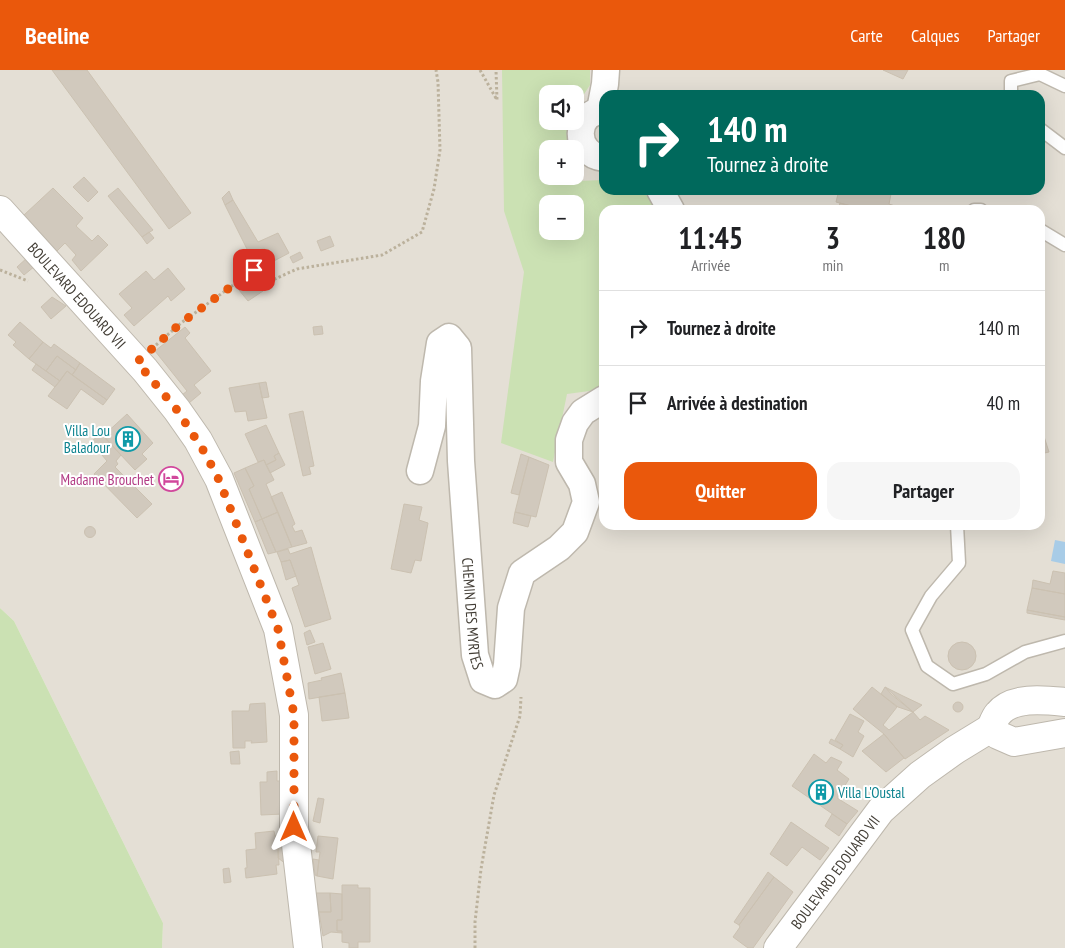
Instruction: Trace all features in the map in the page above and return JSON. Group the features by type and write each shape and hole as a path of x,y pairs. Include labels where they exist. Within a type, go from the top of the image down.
{"street":[{"path":"605,90 606,70"},
{"path":"599,112 592,113 586,118 581,128 580,136 582,144 587,151 599,157"},
{"name":"BOULEVARD EDOUARD VII","path":"0,210 137,362 177,410 198,440 219,480 278,629 294,715 294,827 308,948"},
{"name":"CHEMIN DES MYRTES","path":"420,471 432,426 434,381 440,343 449,336 458,348 461,461 475,655 483,680 495,685 504,679 507,665 511,608 522,572 558,548 575,532 586,502 582,484 569,462 569,440 575,423 583,412 599,402"},
{"path":"1059,697 1007,705 998,714 991,728 998,735 1014,742 1065,733"},
{"name":"BOULEVARD EDOUARD VII","path":"778,948 881,810 920,775 955,750 991,728"}],"lane":[{"path":"1011,90 1011,82 1040,74 1065,86"},
{"path":"1045,133 1065,148"},
{"path":"1045,233 1065,245"},
{"path":"957,530 959,563 931,596 912,630 927,666 952,684 986,674 1025,652 1065,642"}],"path":[{"path":"137,362 181,323 254,270 266,283 297,269 382,255 422,232 434,189 440,150 436,70"},
{"path":"480,70 497,100 496,70"},
{"path":"475,948 475,922 481,869 494,795 520,716 523,671 507,665"}],"shaded area":[{"path":"0,70 1065,70 1065,948 162,948 163,923 14,621 0,608"}],"green space":[{"path":"502,70 590,70 590,85 584,94 584,85 539,85 539,130 574,130 575,140 539,140 539,185 584,185 584,181 599,180 599,195 646,195 656,205 599,205 599,389 567,394 553,462 501,443 524,272 504,211"},
{"path":"0,608 14,621 163,923 162,948 0,948"}],"water":[{"path":"1055,540 1065,542 1065,564 1051,561"}],"building":[{"path":"52,70 87,70 191,213 169,229"},
{"path":"883,70 908,70 903,79"},
{"path":"84,177 98,192 88,202 73,187"},
{"path":"53,188 83,218 76,226 92,241 98,235 108,245 81,271 72,260 76,255 65,243 57,251 24,215"},
{"path":"118,188 153,230 142,237 108,196"},
{"path":"229,191 233,200 225,205 222,198"},
{"path":"838,195 891,195 889,204 892,205 847,205 836,202"},
{"path":"233,200 258,242 278,233 289,253 272,262 264,248 250,255 225,205"},
{"path":"149,232 154,238 147,244 142,237"},
{"path":"330,236 334,246 321,251 317,241"},
{"path":"300,252 303,258 293,263 290,257"},
{"path":"28,257 35,266 24,275 17,267"},
{"path":"168,268 185,289 171,301 168,296 134,326 124,315 132,308 119,294 146,271 154,280"},
{"path":"254,279 263,291 248,301 239,290"},
{"path":"52,297 66,306 51,319 41,307"},
{"path":"20,322 43,342 29,359 13,345 16,342 8,335"},
{"path":"322,326 323,334 314,335 313,327"},
{"path":"185,327 190,333 185,338 211,371 194,385 201,393 189,403 182,395 187,391 155,351"},
{"path":"43,342 51,348 54,344 80,363 76,370 57,356 46,371 29,359"},
{"path":"57,356 76,370 72,375 67,371 60,381 46,371"},
{"path":"80,363 115,389 107,400 72,375"},
{"path":"36,364 60,381 55,387 32,370"},
{"path":"67,371 107,400 103,405 81,389 67,409 48,396"},
{"path":"266,382 269,397 262,398 259,383"},
{"path":"259,383 267,418 248,421 246,411 235,412 229,388"},
{"path":"303,411 314,466 309,467 311,474 303,476 289,414"},
{"name":"Villa Lou Baladour","path":"127,414 153,443 142,454 147,459 135,470 103,436"},
{"path":"266,425 279,453 274,456 276,460 266,465 264,460 258,462 245,434"},
{"path":"101,433 121,455 116,461 118,464 115,467 152,504 137,518 94,474 107,461 91,442"},
{"path":"1045,440 1049,452 1045,453"},
{"path":"279,453 285,465 270,473 266,465 276,460 274,456"},
{"path":"521,454 529,457 519,495 511,493"},
{"path":"529,457 549,465 536,517 515,512"},
{"path":"264,460 274,480 266,484 278,512 262,519 249,489 254,486 245,468"},
{"path":"245,468 254,486 249,489 262,519 255,522 234,473"},
{"path":"282,492 295,524 292,526 295,532 302,530 307,543 292,547 271,497"},
{"path":"404,504 422,507 419,520 428,523 421,561 415,560 411,573 391,569"},
{"path":"278,512 292,547 276,552 262,519"},
{"path":"515,512 531,516 528,527 513,523"},
{"path":"262,519 276,552 268,554 255,522"},
{"path":"88,527 92,527 95,532 94,536 88,537 85,534 85,530"},
{"path":"311,547 331,619 305,627 292,588 299,585 290,560 281,562 277,552 288,549 290,554"},
{"path":"290,560 296,576 286,580 281,562"},
{"path":"1053,571 1065,573 1065,594 1032,588 1033,580 1050,584"},
{"path":"1032,588 1065,594 1065,617 1027,610"},
{"path":"1027,610 1065,617 1065,620 1027,613"},
{"path":"310,630 315,642 307,645 304,633"},
{"path":"962,642 972,646 976,656 972,666 962,670 952,666 948,656 952,646"},
{"path":"323,643 331,669 315,674 308,647"},
{"path":"341,673 345,693 309,699 308,683"},
{"path":"872,687 897,707 883,725 889,730 913,712 920,720 925,716 949,730 905,759 884,734 853,709"},
{"path":"885,687 913,712 898,707 881,694"},
{"path":"885,687 903,696 922,705 913,712"},
{"path":"345,693 349,718 322,721 319,697"},
{"path":"956,702 960,702 963,707 962,711 956,712 953,709 953,705"},
{"path":"265,703 267,742 251,743 252,741 245,741 245,748 233,748 232,711 249,711 250,704"},
{"path":"850,714 864,721 858,732 864,736 853,757 840,749 843,745 835,740"},
{"path":"884,734 904,758 886,772 862,751"},
{"path":"831,739 843,745 840,749 829,743"},
{"path":"239,751 240,764 231,764 230,752"},
{"name":"Villa L'Oustal","path":"814,754 826,763 831,757 842,762 837,770 849,779 837,798 858,811 847,824 792,786"},
{"path":"277,771 277,781 284,781 283,814 261,815 260,782 267,782 267,772"},
{"path":"318,798 324,799 320,823 313,821"},
{"path":"832,814 847,824 839,836 825,826"},
{"path":"791,822 829,848 820,860 802,847 787,866 770,854"},
{"path":"274,831 275,836 277,836 278,847 279,865 276,865 277,874 246,878 246,850 256,849 255,833"},
{"path":"318,836 338,838 333,879 317,876 320,852 316,852"},
{"path":"285,841 286,864 278,858 278,847"},
{"path":"313,859 319,860 317,876 315,875"},
{"path":"229,868 231,882 224,883 223,869"},
{"path":"768,872 774,877 739,925 734,922"},
{"path":"774,877 793,892 753,948 748,948 733,937 740,927 739,925"},
{"path":"342,885 358,885 358,888 370,888 370,942 358,942 358,948 349,948 349,943 342,942 342,931 337,931 337,920 342,920"},
{"path":"316,893 330,893 331,912 319,912"},
{"path":"330,893 342,894 342,920 337,920 337,931 342,931 342,933 331,932 323,936 319,912 331,912"}],"place":[{"name":"Villa Lou Baladour","path":"128,439"},
{"name":"Madame Brouchet","path":"171,479"},
{"name":"Villa L'Oustal","path":"821,792"}],"route":[{"path":"254,270 181,323 137,362 177,410 205,453 219,480 278,629 294,715 294,827"}]}
